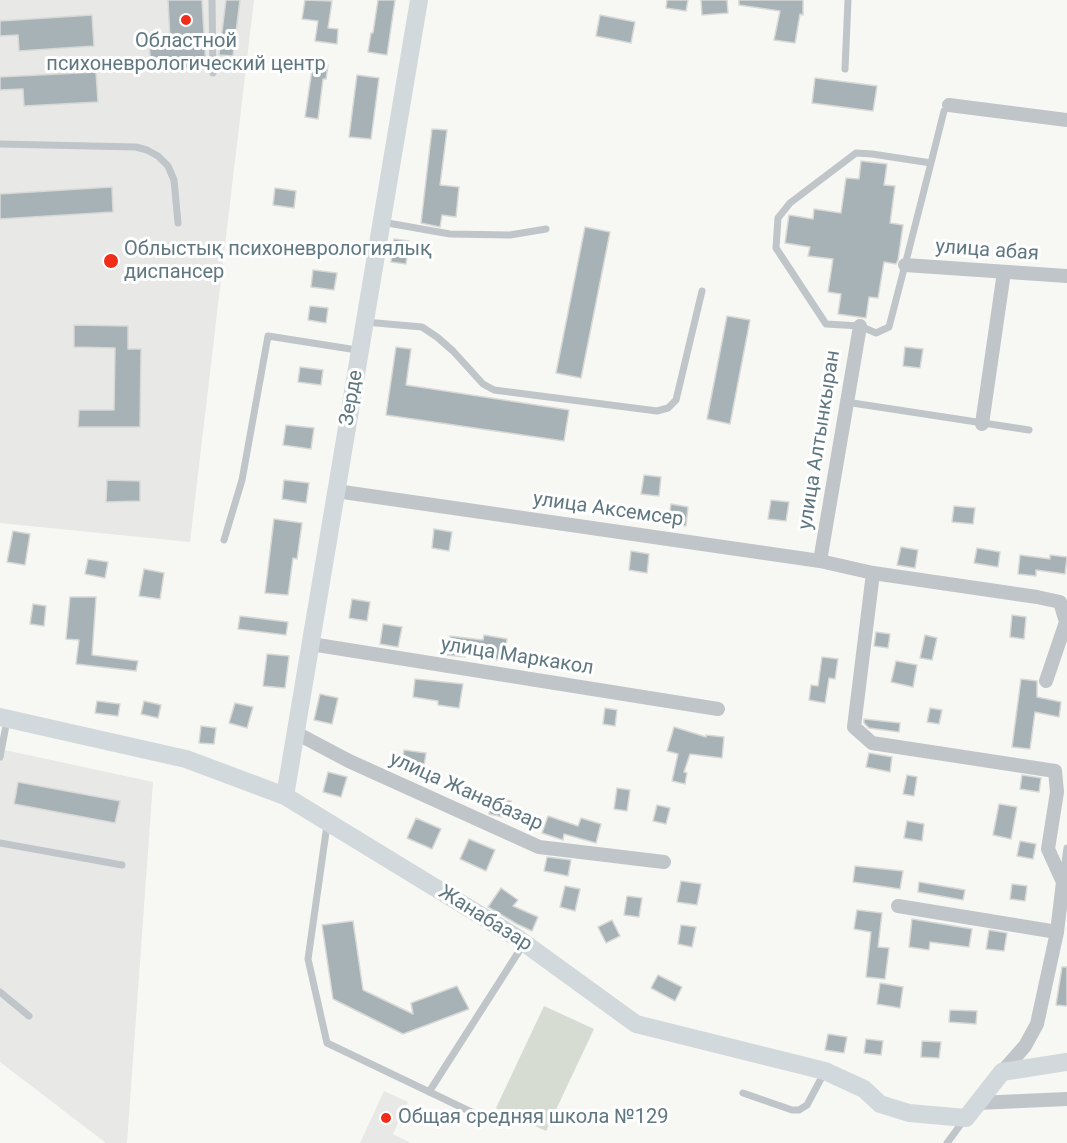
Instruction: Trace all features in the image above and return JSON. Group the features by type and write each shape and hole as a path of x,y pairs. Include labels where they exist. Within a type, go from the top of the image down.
{"street":[{"name":"Зерде","path":"285,796 419,0"},
{"path":"947,108 1067,120"},
{"name":"улица абая","path":"905,265 1067,276"},
{"path":"982,424 1004,272"},
{"name":"улица Алтынкыран","path":"820,561 860,326"},
{"name":"улица Аксемсер","path":"336,491 820,561 873,573 1060,602 1066,622 1046,681"},
{"path":"873,573 854,727 872,742 1055,771 1057,792 1048,849 1063,882 1062,933 1037,1024 1025,1046 971,1110"},
{"name":"улица Маркакол","path":"311,644 718,709"},
{"name":"Жанабазар","path":"4,717 186,759 285,796 525,943 636,1024 825,1071 864,1089 880,1104 909,1113 971,1110"},
{"name":"улица Жанабазар","path":"296,733 359,765 539,847 664,862"},
{"path":"898,906 1062,933"},
{"path":"1002,1072 1067,1062"},
{"path":"971,1110 1067,1099"}],"lane":[{"path":"212,0 213,73"},
{"path":"845,69 848,0"},
{"path":"931,163 856,153 790,203 778,218 776,248 826,324 860,326 876,333 889,327 947,108"},
{"path":"0,144 136,147 147,150 158,156 168,166 174,180 178,223"},
{"path":"382,222 450,234 510,235 546,229"},
{"path":"365,322 422,327 453,351 483,384 494,390 657,411 668,408 676,400 702,291"},
{"path":"224,540 242,480 268,336 360,351"},
{"path":"846,402 1029,430"},
{"path":"0,757 4,717"},
{"path":"328,822 308,959 327,1043 486,1119"},
{"path":"0,843 122,865"},
{"path":"1063,882 1067,848"},
{"path":"429,1092 525,943"},
{"path":"0,992 29,1016"},
{"path":"743,1093 792,1110 799,1110 807,1105 825,1071"},
{"path":"947,1143 971,1110"}],"shaded area":[{"name":"Облыстық психоневрологиялық диспансер","path":"0,0 254,0 190,542 0,523"},
{"path":"0,749 153,782 127,1143 106,1143 0,1062"},
{"path":"544,1006 594,1029 546,1131 496,1108"},
{"name":"Общая средняя школа №129","path":"384,1091 408,1102 393,1134 411,1143 360,1143"}],"building":[{"name":"Областной психоневрологический центр","path":"168,0 202,0 206,67 151,70 149,40 170,39"},
{"path":"226,0 240,0 233,56 219,55"},
{"path":"305,0 332,1 328,28 338,29 337,44 315,41 318,21 302,19"},
{"path":"378,0 395,0 387,55 368,52"},
{"path":"667,0 688,0 686,11 666,8"},
{"path":"701,0 727,0 728,13 702,15"},
{"path":"739,0 803,0 803,15 800,14 795,43 774,40 780,11 739,5"},
{"path":"92,15 94,46 19,51 18,35 0,36 0,21"},
{"path":"600,15 635,22 631,43 596,36"},
{"path":"313,63 328,65 326,79 323,79 318,119 305,117"},
{"path":"96,72 98,102 24,106 23,89 0,90 0,77"},
{"path":"357,75 379,78 371,139 349,137"},
{"path":"815,78 877,86 873,111 812,103"},
{"path":"432,129 447,130 440,185 459,187 456,217 442,215 440,227 421,223"},
{"path":"861,161 887,164 884,185 895,186 890,223 903,225 898,260 896,264 884,262 878,298 869,297 866,318 838,314 841,294 828,292 833,259 808,256 810,247 785,243 789,215 813,219 814,209 841,213 846,178 859,179"},
{"path":"112,187 113,212 0,219 0,194"},
{"path":"275,188 296,191 294,208 273,205"},
{"path":"585,227 610,232 581,378 556,373"},
{"path":"394,239 409,241 406,264 391,262"},
{"path":"313,270 337,273 334,290 311,287"},
{"path":"310,306 328,308 326,323 308,320"},
{"path":"727,316 750,320 730,424 707,419"},
{"path":"74,325 128,326 128,349 141,349 140,427 78,427 79,410 114,410 115,348 74,347"},
{"path":"396,347 411,349 406,385 569,410 564,441 386,415"},
{"path":"905,347 923,349 920,368 903,366"},
{"path":"300,367 323,370 321,385 298,382"},
{"path":"286,425 314,428 311,449 283,445"},
{"path":"644,475 661,477 659,496 641,494"},
{"path":"107,480 140,481 140,501 106,502"},
{"path":"284,480 309,483 306,503 282,499"},
{"path":"771,500 789,502 786,521 768,519"},
{"path":"671,504 688,507 686,526 668,523"},
{"path":"954,506 975,508 973,524 952,522"},
{"path":"274,519 302,523 297,559 293,558 288,595 265,593"},
{"path":"434,529 452,532 449,551 432,548"},
{"path":"13,531 30,534 25,565 7,562"},
{"path":"901,547 918,550 915,568 897,565"},
{"path":"977,548 1000,552 998,567 974,563"},
{"path":"631,551 649,554 647,573 629,570"},
{"path":"1020,555 1050,559 1050,555 1067,557 1065,574 1036,570 1036,576 1018,574"},
{"path":"88,559 108,562 105,578 85,574"},
{"path":"144,569 164,573 160,599 139,596"},
{"path":"70,597 96,597 92,655 138,661 136,671 76,664 79,640 66,639"},
{"path":"352,599 370,602 367,621 349,618"},
{"path":"33,604 46,606 44,626 30,624"},
{"path":"1012,615 1026,617 1024,639 1010,637"},
{"path":"240,616 288,622 286,635 238,629"},
{"path":"383,624 402,627 398,647 380,644"},
{"path":"876,632 890,634 888,648 874,646"},
{"path":"484,635 507,639 504,661 465,655 465,657 447,655 450,636 483,640"},
{"path":"925,635 937,638 932,660 920,658"},
{"path":"267,654 289,656 285,688 263,686"},
{"path":"822,657 838,659 835,679 829,678 825,703 809,700 811,685 818,686"},
{"path":"896,661 917,665 913,687 891,682"},
{"path":"415,679 463,684 459,708 438,705 438,701 413,697"},
{"path":"1021,679 1037,681 1037,697 1061,702 1059,717 1035,712 1030,749 1012,747"},
{"path":"320,694 338,698 332,724 314,720"},
{"path":"97,701 120,704 118,716 95,713"},
{"path":"144,701 161,705 158,718 141,714"},
{"path":"235,703 253,707 247,728 229,723"},
{"path":"605,708 617,710 615,726 603,724"},
{"path":"930,708 942,710 939,724 927,722"},
{"path":"864,719 900,723 899,732 869,728 864,723"},
{"path":"201,726 216,728 214,744 199,743"},
{"path":"674,727 706,737 706,735 724,737 722,758 690,754 684,772 687,773 685,784 672,781 678,754 667,751"},
{"path":"404,750 426,753 423,773 401,770"},
{"path":"869,753 892,757 890,772 866,767"},
{"path":"328,772 347,777 341,797 323,792"},
{"path":"907,775 917,777 914,796 903,794"},
{"path":"1022,775 1041,778 1039,792 1020,789"},
{"path":"18,782 120,801 115,823 14,804"},
{"path":"617,788 630,790 627,811 614,809"},
{"path":"493,797 511,801 508,818 489,814"},
{"path":"999,804 1017,807 1011,839 993,835"},
{"path":"657,805 670,808 666,824 653,821"},
{"path":"548,816 578,826 581,818 601,824 596,843 564,834 563,840 542,833"},
{"path":"416,818 441,829 432,849 407,838"},
{"path":"907,821 924,824 922,841 904,838"},
{"path":"469,839 495,850 486,871 460,859"},
{"path":"1020,841 1036,844 1033,859 1017,856"},
{"path":"547,857 571,860 568,876 544,871"},
{"path":"855,866 903,871 900,889 853,882"},
{"path":"681,881 701,884 697,905 677,902"},
{"path":"919,882 965,890 963,900 918,892"},
{"path":"1012,884 1027,886 1025,901 1010,899"},
{"path":"565,886 580,889 575,911 560,907"},
{"path":"501,888 518,900 513,906 538,917 532,931 488,907"},
{"path":"627,896 642,898 639,917 624,915"},
{"path":"857,910 882,913 878,947 889,948 885,979 866,977 871,932 854,929"},
{"path":"912,919 972,929 969,947 930,942 929,950 909,947"},
{"path":"612,920 620,936 606,943 598,927"},
{"path":"353,921 363,990 413,1014 411,1003 457,986 469,1009 403,1034 333,999 322,925"},
{"path":"681,925 696,927 692,947 678,944"},
{"path":"989,930 1007,933 1004,951 986,949"},
{"path":"1062,967 1067,967 1067,1006 1056,1005"},
{"path":"658,975 682,987 675,1001 651,988"},
{"path":"880,983 903,987 900,1008 877,1004"},
{"path":"950,1010 977,1011 976,1024 949,1022"},
{"path":"828,1034 847,1037 844,1053 825,1050"},
{"path":"866,1039 883,1041 881,1055 864,1053"},
{"path":"922,1041 941,1042 939,1058 921,1057"}],"place":[{"name":"Областной психоневрологический центр","path":"186,20"},
{"name":"Облыстық психоневрологиялық диспансер","path":"111,261"},
{"name":"Общая средняя школа №129","path":"386,1118"}]}
